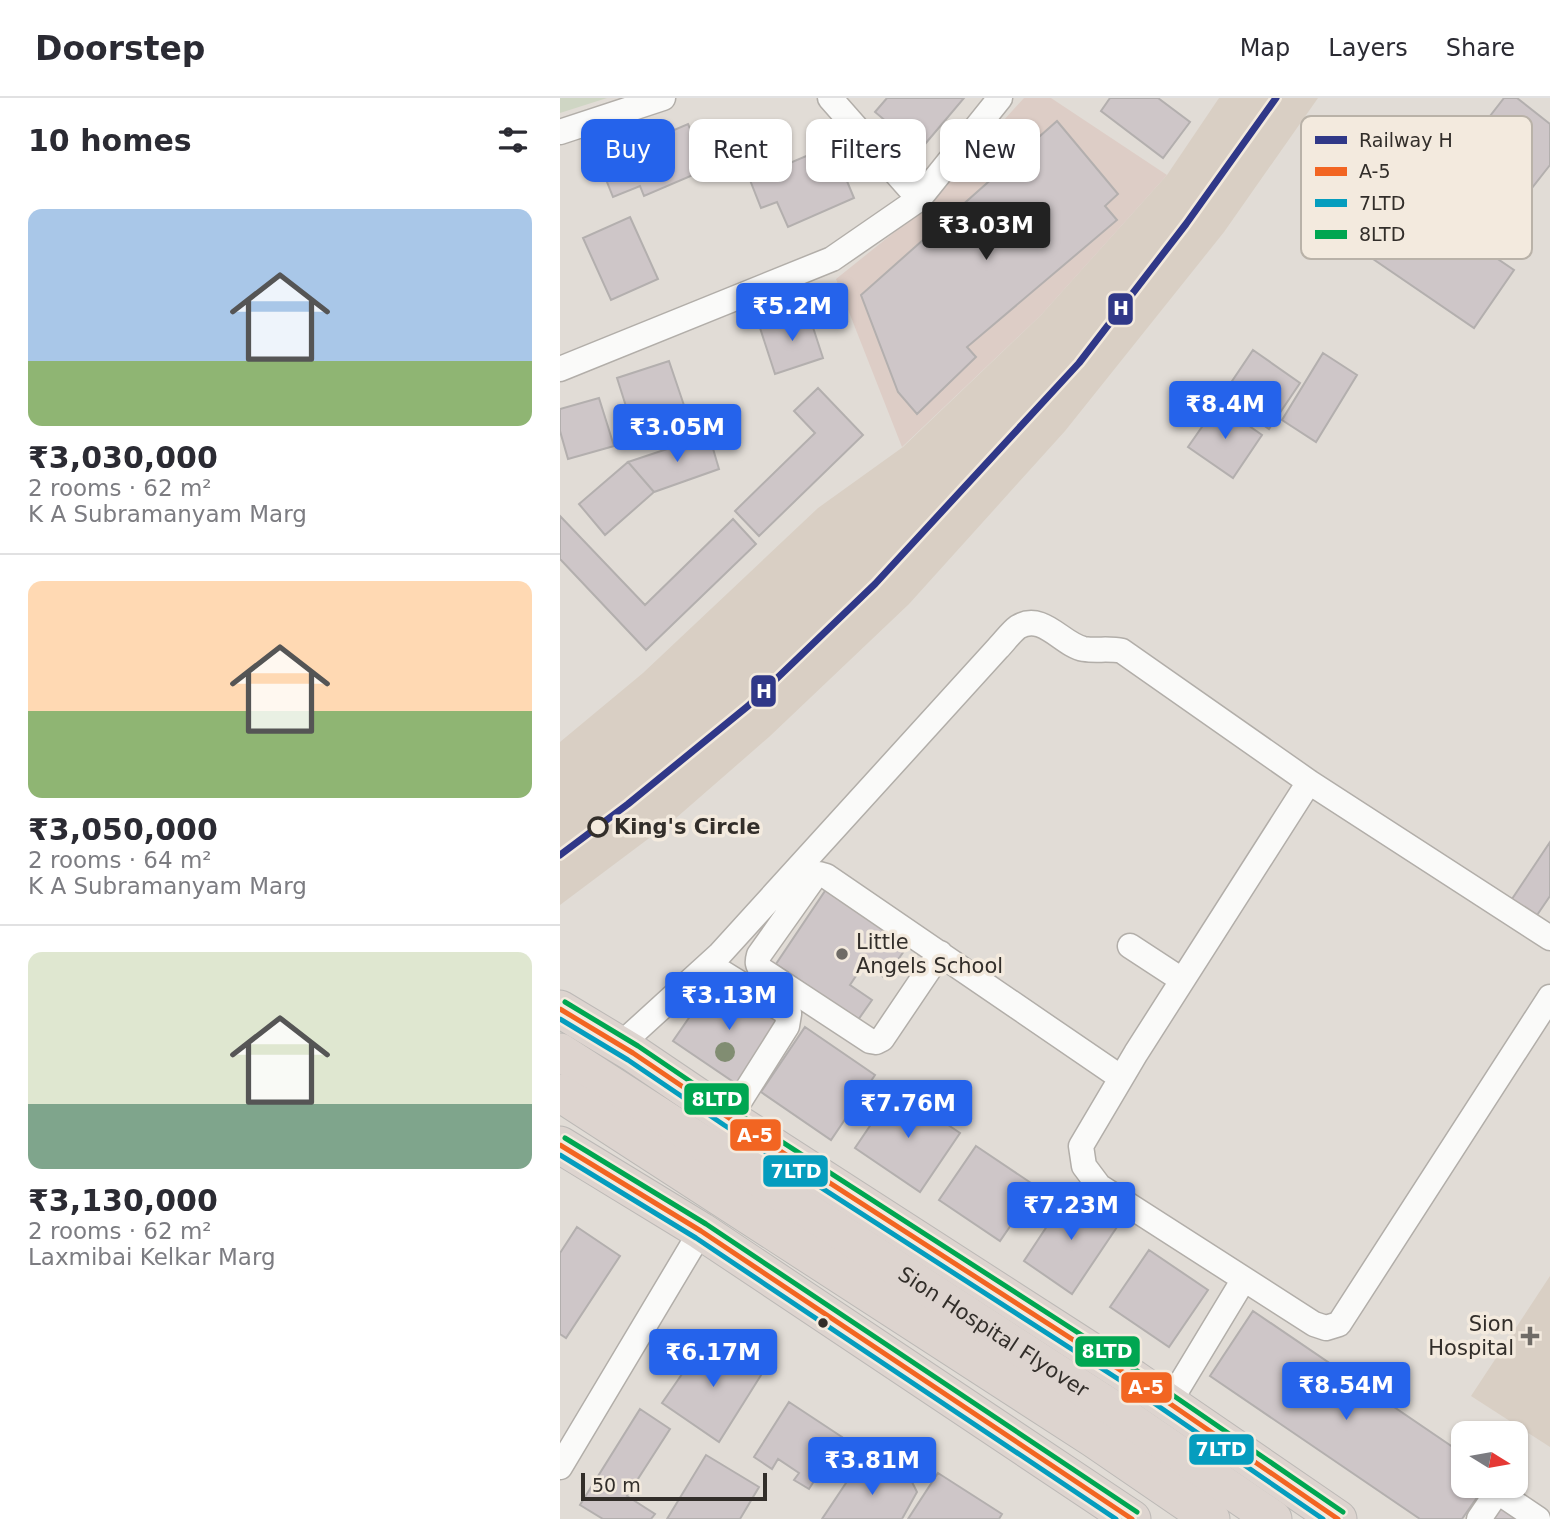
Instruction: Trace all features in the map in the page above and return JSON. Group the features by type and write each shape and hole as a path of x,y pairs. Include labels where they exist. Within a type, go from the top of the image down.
{"highway":[{"path":"560,1009 1169,1403 1338,1519"},
{"path":"560,1052 774,1210"},
{"path":"560,1093 774,1210"},
{"path":"736,1123 774,1210"},
{"path":"560,1144 694,1226 1132,1519"},
{"path":"694,1226 774,1210"},
{"name":"Sion Hospital Flyover","path":"774,1210 1094,1439 1211,1519"},
{"name":"Sion Hospital Flyover","path":"774,1210 1114,1410 1273,1519"}],"street":[{"path":"560,132 663,98"},
{"path":"830,98 919,199"},
{"path":"560,369 832,260 919,199 1000,98"},
{"path":"626,1050 714,961 1018,627 1039,625 1051,628 1072,645 1085,649 1108,648 1122,651 1310,782 1550,938"},
{"path":"1310,782 1120,1077 1081,1146 1084,1166 1098,1186 1314,1324 1325,1328 1339,1324 1550,997"},
{"path":"940,953 882,1039 876,1042 870,1041 762,970 758,961 759,955 815,876 826,876 940,953 1120,1077"},
{"path":"1130,946 1182,980"},
{"path":"626,1050 717,972 723,973 789,1014 787,1026 736,1123"},
{"path":"560,1467 694,1226"},
{"path":"1169,1403 1244,1279"},
{"path":"1479,1519 1496,1494 1501,1494 1538,1519"}],"shaded area":[{"path":"1024,98 1051,98 1167,175 1041,315 902,447 836,279 922,210 948,182 1040,182 1040,119 1005,119"},
{"path":"1219,98 1318,98 1305,116 1301,116 1301,122 1224,232 1065,431 909,604 769,737 676,818 560,905 560,742 643,673 818,508 903,447 1041,315 1167,175"},
{"name":"Sion Hospital","path":"1550,1276 1550,1447 1528,1433 1528,1421 1510,1421 1471,1396"}],"green space":[{"path":"560,98 607,98 560,113"}],"building":[{"path":"887,98 964,98 946,119 940,119 940,126 926,143 926,119 883,119 875,112"},
{"path":"1110,98 1158,98 1190,122 1163,158 1101,111"},
{"path":"1504,98 1517,98 1550,124 1550,165 1532,188 1532,116 1490,116"},
{"path":"1057,121 1118,194 1105,206 1117,220 967,347 976,357 917,414 898,392 861,295 988,182 1040,182 1040,136"},
{"path":"688,124 689,126 689,177 644,196 640,186 613,197 607,182 675,182 675,130"},
{"path":"806,156 806,182 847,182 854,198 788,227 777,202 761,208 751,182 792,182 792,162"},
{"path":"630,217 658,279 611,300 583,238"},
{"path":"1373,259 1498,259 1514,270 1474,328"},
{"path":"808,312 823,358 775,374 760,328"},
{"path":"1253,350 1300,383 1269,429 1222,396"},
{"path":"1323,353 1357,375 1316,442 1282,420"},
{"path":"669,361 690,423 637,441 617,378"},
{"path":"818,388 863,435 759,536 735,511 815,433 794,411"},
{"path":"599,398 614,446 568,459 560,431 560,409"},
{"path":"1218,404 1262,435 1233,478 1188,447"},
{"path":"709,435 719,469 654,492 628,462"},
{"path":"628,462 654,492 605,535 579,504"},
{"path":"560,516 645,605 733,519 756,544 646,650 560,559"},
{"path":"1550,842 1550,896 1531,924 1506,908"},
{"name":"Little Angels School","path":"827,888 909,944 885,978 864,964 850,985 872,1000 858,1020 776,964"},
{"path":"717,977 785,1023 741,1087 673,1041"},
{"path":"805,1027 875,1075 831,1140 761,1092"},
{"path":"895,1089 960,1133 920,1192 855,1148"},
{"path":"976,1146 1037,1187 1000,1241 939,1200"},
{"path":"1071,1190 1119,1224 1072,1294 1024,1261"},
{"path":"577,1227 620,1256 566,1338 560,1334 560,1253"},
{"path":"1149,1250 1208,1290 1169,1347 1110,1307"},
{"path":"1253,1311 1451,1446 1451,1498 1477,1498 1462,1519 1420,1519 1210,1376"},
{"path":"707,1338 763,1372 719,1442 662,1403"},
{"path":"789,1402 842,1437 809,1489 794,1480 799,1473 778,1459 772,1469 754,1457"},
{"path":"640,1409 670,1429 627,1496 655,1514 651,1519 603,1519 580,1505"},
{"path":"706,1455 759,1487 740,1519 667,1519"},
{"path":"862,1459 894,1482 912,1482 917,1492 902,1519 822,1519"},
{"path":"938,1473 1002,1514 999,1519 908,1519"},
{"path":"1498,1500 1525,1519 1485,1519"}],"rail line":[{"name":"H","path":"560,855 628,804 748,706 875,584 1079,363 1186,224 1276,98"}],"transit line":[{"name":"8LTD","path":"565,1002 638,1046 734,1111 1139,1372 1343,1512"},
{"name":"A-5","path":"560,1009 633,1053 729,1118 1134,1379 1338,1519"},
{"name":"7LTD","path":"560,1019 628,1060 724,1125 1129,1386 1323,1519"},
{"name":"8LTD","path":"565,1138 706,1224 1137,1512"},
{"name":"A-5","path":"560,1145 701,1231 1132,1519"},
{"name":"7LTD","path":"560,1155 696,1238 1116,1519"}],"place":[{"name":"King's Circle","path":"598,827"},
{"name":"Little Angels School","path":"842,954"},
{"name":"Sion Hospital","path":"1530,1336"}]}
